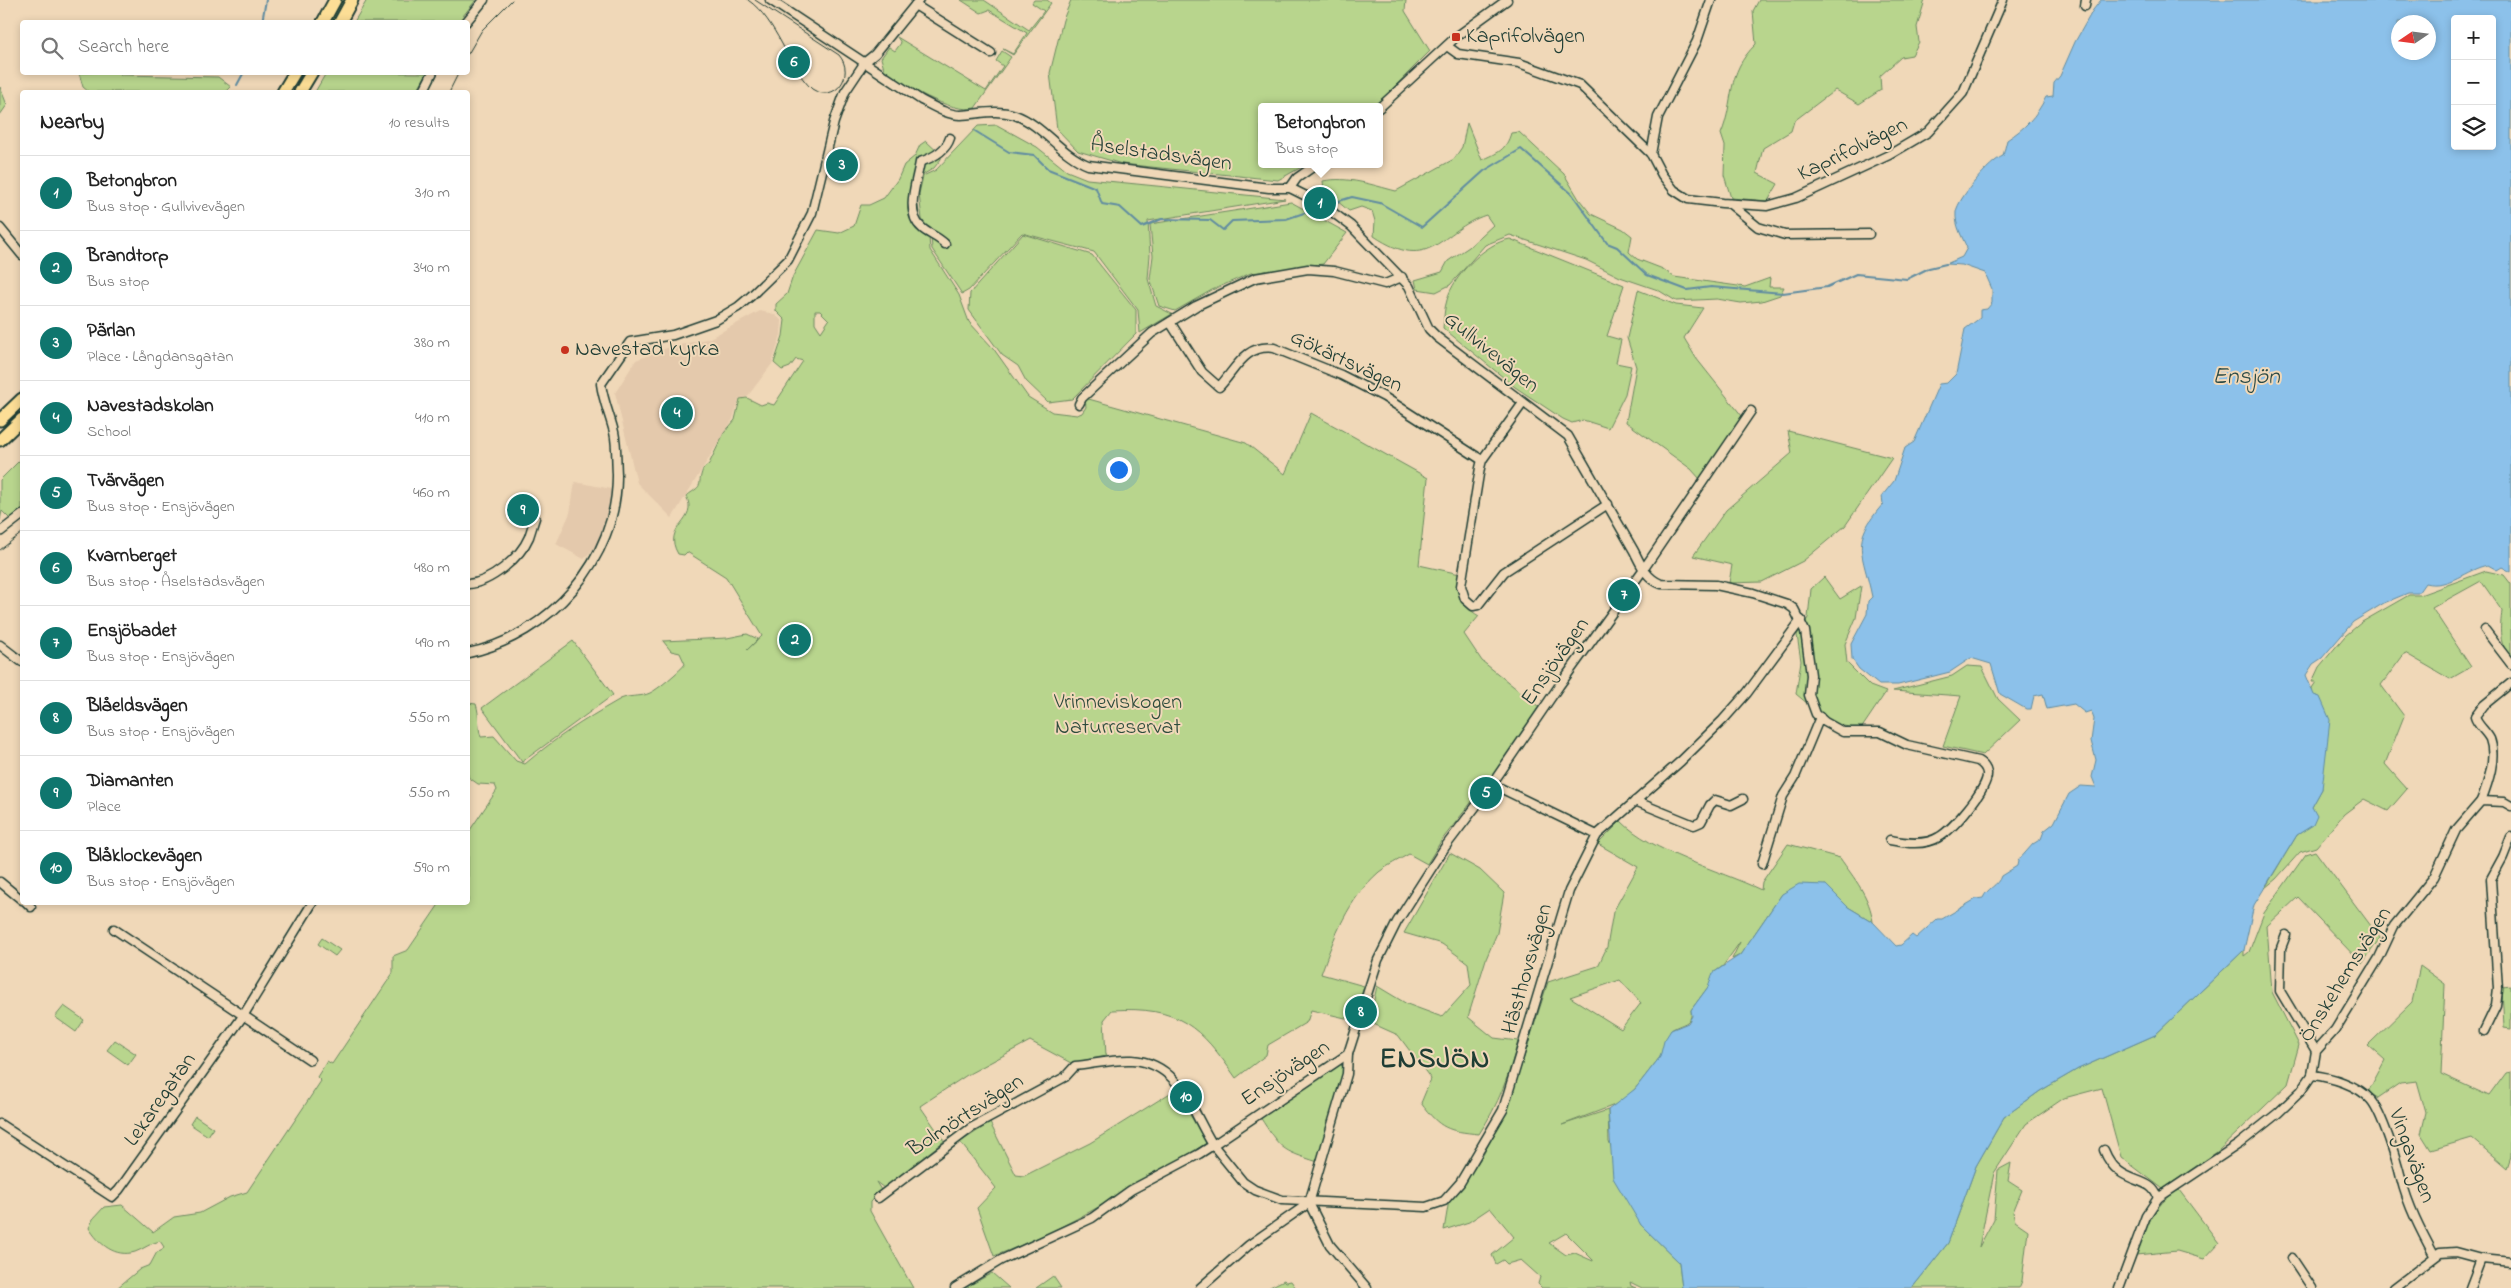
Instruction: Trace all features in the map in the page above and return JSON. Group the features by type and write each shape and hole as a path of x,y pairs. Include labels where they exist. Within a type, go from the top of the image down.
{"highway":[{"path":"324,20 335,0"},
{"path":"341,20 352,0"},
{"path":"284,90 293,75"},
{"path":"301,90 310,75"},
{"path":"0,420 20,401"},
{"path":"0,440 20,421"}],"street":[{"path":"468,20 484,0"},
{"name":"Åselstadsvägen","path":"770,0 921,100 960,115 987,111 1016,116 1029,123 1075,160 1088,165 1269,188 1290,188"},
{"path":"1383,104 1447,46 1507,0"},
{"path":"1651,154 1658,117 1697,41 1711,0"},
{"name":"Kaprifolvägen","path":"1447,46 1458,54 1519,62 1580,85 1651,154 1662,176 1674,190 1688,198 1730,204 1767,206 1796,198 1889,155 1928,132 1962,93 2003,0"},
{"path":"470,652 504,643 557,608 578,583 600,546 612,514 617,476 614,434 601,386 630,342 673,335 716,320 738,307 788,260 812,213 839,107 845,92 865,62 875,54 917,3 991,53"},
{"path":"424,90 432,75"},
{"path":"945,244 934,234 922,228 912,207 920,162 934,157 948,144 950,138"},
{"path":"1290,188 1297,178 1311,168"},
{"name":"Gullvivevägen","path":"1290,188 1320,203 1351,226 1402,277 1416,297 1429,329 1437,337 1568,436 1608,504 1643,570"},
{"path":"1730,204 1758,227 1785,235 1869,234"},
{"path":"0,228 20,253"},
{"path":"1080,404 1082,398 1142,340 1215,297 1255,278 1294,270 1334,270 1385,284 1402,277"},
{"name":"Gökärtsvägen","path":"1170,322 1202,372 1219,387 1246,354 1265,347 1274,348 1341,375 1384,397 1482,460"},
{"path":"1523,403 1482,460 1469,526 1462,586 1465,599 1473,606 1481,602 1504,572 1608,504"},
{"name":"Ensjövägen","path":"955,1288 1001,1260 1092,1218 1131,1190 1199,1154 1348,1054 1385,943 1446,847 1643,570 1751,411"},
{"path":"0,532 20,517"},
{"path":"470,584 478,584 502,568 523,547 535,518"},
{"path":"1643,570 1654,582 1661,584 1706,584 1777,600 1794,609 1801,620 1809,650 1811,675 1809,695 1820,717 1843,732 1880,732 1907,745 1984,765 1987,779 1982,788 1965,812 1940,837 1918,843 1890,840"},
{"name":"Hästhovsvägen","path":"1213,1144 1236,1175 1255,1190 1282,1200 1309,1203 1426,1207 1444,1200 1460,1183 1503,1110 1569,892 1597,835 1723,720 1747,693 1801,620"},
{"path":"2485,630 2511,664"},
{"path":"0,645 20,660"},
{"name":"Önskehemsvägen","path":"2119,1288 2146,1216 2158,1198 2239,1144 2287,1105 2312,1075 2316,1050 2335,1030 2356,991 2376,962 2394,926 2434,877 2456,830 2482,801 2492,749 2487,735 2475,717 2484,705 2510,684"},
{"path":"1762,864 1783,796 1795,777 1820,717"},
{"path":"1492,784 1597,835"},
{"path":"2486,787 2494,800"},
{"path":"1635,801 1694,826 1701,822 1710,805 1715,800 1732,805 1743,798"},
{"path":"2482,801 2494,800 2511,806"},
{"path":"2484,1031 2496,1006 2498,989 2491,879 2504,857 2511,837"},
{"path":"0,882 20,898"},
{"name":"Lekaregatan","path":"0,1124 104,1194 112,1197 119,1190 243,1016 311,905"},
{"path":"114,929 310,1060"},
{"path":"2286,935 2281,948 2280,990 2316,1050"},
{"path":"1200,1288 1249,1245 1309,1203 1346,1074 1348,1054"},
{"name":"Bolmörtsvägen","path":"878,1198 971,1128 1065,1076 1075,1066 1132,1060 1158,1065 1172,1076 1213,1144"},
{"name":"Vingavägen","path":"2312,1075 2332,1078 2364,1095 2374,1105 2400,1170 2415,1218 2434,1255"},
{"path":"2104,1150 2109,1160 2120,1173 2153,1187 2158,1198"},
{"path":"1309,1203 1330,1245 1367,1288"},
{"path":"2394,1288 2434,1255 2456,1252 2481,1259 2511,1262"},
{"path":"2292,1258 2312,1288"},
{"path":"2470,1288 2481,1259"}],"shaded area":[{"path":"760,311 774,314 782,321 781,335 772,364 747,397 739,399 733,419 672,518 637,483 615,393 636,360 667,348 710,338"},
{"path":"575,482 612,489 609,508 599,538 594,548 584,559 556,544 570,513"}],"green space":[{"path":"341,0 346,0 335,20 330,20"},
{"path":"367,0 476,0 460,20 355,20"},
{"path":"961,0 984,0 1029,30 1044,11 1032,3 1034,0 1047,0 1051,3 1013,55 1003,49 1013,54 1027,33 989,10 981,13"},
{"path":"1071,0 1406,0 1405,11 1430,51 1378,103 1258,103 1258,168 1300,168 1278,180 1122,164 1078,151 1057,129 1050,73 1063,20"},
{"path":"1759,0 1925,0 1917,27 1919,42 1912,55 1901,57 1880,76 1881,90 1859,104 1835,90 1794,121 1791,131 1763,148 1757,173 1778,184 1768,201 1731,198 1724,175 1725,146 1721,134 1739,66 1756,44 1753,11"},
{"path":"897,37 986,91 1003,66 996,61 1002,51 1011,57 975,108 953,107 914,90 884,69 881,58 889,47 895,51 901,43"},
{"path":"80,75 218,77 231,87 228,90 87,90 83,87"},
{"path":"325,75 426,75 417,90 316,90"},
{"path":"0,87 7,105 0,115"},
{"path":"1467,123 1482,160 1501,150 1507,143 1511,133 1519,132 1564,174 1579,199 1591,214 1623,229 1632,236 1629,252 1637,259 1663,269 1674,277 1745,287 1770,278 1769,287 1784,287 1780,295 1762,301 1741,303 1717,299 1676,301 1658,290 1620,277 1586,260 1510,235 1485,245 1450,285 1436,292 1417,289 1415,280 1442,272 1448,261 1469,247 1493,225 1486,215 1470,222 1435,246 1423,250 1410,251 1394,247 1374,236 1375,221 1372,211 1361,207 1349,211 1324,190 1323,181 1351,180 1396,191 1454,159 1462,147"},
{"path":"997,125 1037,147 1067,171 1087,179 1285,199 1148,221 1150,255 1148,279 1156,306 1172,314 1140,333 1138,310 1094,252 1022,233 969,290 962,294 932,249 931,236 922,219 919,194 923,176 936,170 978,126"},
{"name":"Vrinneviskogen Naturreservat","path":"926,141 941,155 941,159 934,168 921,176 916,194 920,219 929,237 930,250 959,295 969,322 993,348 1028,397 1052,412 1077,415 1082,413 1086,407 1085,398 1246,443 1285,474 1311,413 1428,478 1419,565 1460,574 1462,599 1472,612 1479,616 1464,634 1482,661 1539,707 1492,776 1441,841 1427,864 1409,854 1379,872 1350,906 1331,946 1321,974 1364,986 1354,1020 1311,1010 1307,1022 1268,1045 1266,1055 1236,1078 1211,1045 1186,1023 1171,1016 1155,1012 1112,1010 1104,1020 1106,1056 1071,1063 1030,1041 967,1075 920,1106 944,1141 884,1188 876,1182 881,1190 870,1202 870,1211 913,1288 117,1288 140,1269 150,1265 157,1252 161,1251 164,1247 160,1241 135,1252 128,1253 121,1253 108,1248 89,1228 93,1219 104,1207 122,1205 153,1232 174,1217 200,1213 230,1197 247,1192 321,1081 317,1077 327,1061 332,1064 393,973 393,956 408,950 439,905 470,905 470,830 497,790 495,785 478,784 470,778 470,703 476,704 481,737 494,736 516,761 525,764 558,738 605,708 621,699 650,693 674,675 685,664 680,653 671,651 663,641 727,638 747,634 758,639 747,650 762,636 726,577 687,552 684,555 678,554 674,544 674,536 688,512 689,504 686,496 698,487 703,469 709,464 724,433 735,420 740,399 747,398 761,405 767,403 774,405 803,361 796,359 790,367 782,370 774,363 783,336 785,320 776,311 776,304 787,294 793,276 818,230 839,233 854,226 861,205 869,205 884,198 898,179 904,165 915,156 920,145","holes":["815,311 820,311 829,320 821,332 815,323"]},
{"path":"1291,202 1347,233 1323,264 1251,273 1212,290 1175,311 1159,306 1150,279 1153,256 1150,224"},
{"path":"1023,234 1092,255 1136,310 1136,334 1072,399 1048,402 1026,381 1018,366 1002,355 969,310 970,293"},
{"path":"1510,239 1624,285 1607,336 1621,340 1616,363 1631,366 1625,394 1608,428 1583,420 1572,423 1563,419 1515,387 1443,328 1450,291 1463,271 1490,247"},
{"path":"1638,290 1676,305 1703,308 1684,338 1696,358 1742,416 1700,479 1691,469 1626,422 1636,367 1627,338"},
{"path":"1788,431 1892,458 1845,526 1803,561 1762,582 1729,583 1732,565 1693,556 1726,510 1792,453"},
{"path":"20,460 20,511 10,519 2,511 0,520 0,480"},
{"path":"2486,571 2504,575 2511,584 2511,657 2502,641 2502,611 2481,581 2432,608 2471,667 2450,679 2405,653 2381,685 2404,716 2385,764 2407,789 2388,811 2364,799 2344,814 2316,847 2300,852 2276,879 2265,888 2297,835 2312,825 2312,807 2322,789 2312,688 2316,682 2312,682 2319,667 2345,636 2362,622 2409,595 2420,595"},
{"path":"1824,577 1840,599 1861,586 1856,618 1845,644 1847,663 1870,686 1886,692 1861,729 1832,724 1796,694 1801,661 1797,635 1808,618 1811,589"},
{"path":"573,641 613,695 522,762 482,708"},
{"path":"1967,666 1982,667 1998,699 2020,720 1983,755 1943,746 1961,696 1893,691 1952,676"},
{"path":"1621,821 1634,832 1667,851 1761,890 1762,882 1788,844 1840,858 1861,888 1869,904 1873,922 1848,907 1826,885 1782,894 1740,955 1732,959 1740,942 1723,966 1713,973 1708,987 1691,1010 1688,1021 1671,1030 1660,1057 1635,1089 1620,1103 1562,1125 1608,1110 1609,1142 1641,1225 1679,1262 1682,1288 1642,1288 1630,1282 1631,1286 1636,1288 1542,1288 1538,1284 1540,1277 1521,1260 1507,1264 1503,1260 1496,1264 1492,1255 1514,1237 1490,1208 1469,1222 1444,1230 1449,1200 1461,1187 1483,1155 1507,1110 1548,982 1598,966 1607,947 1613,912 1638,867 1598,844","holes":["1620,980 1641,1003 1621,1029 1570,997","1566,1233 1593,1260 1593,1261 1575,1253 1566,1255 1549,1243"]},
{"path":"2315,851 2380,938 2362,964 2298,897 2267,926 2272,992 2299,1045 2288,1084 2217,1152 2163,1189 2121,1157 2102,1088 2064,1098 2026,1124 1994,1173 1979,1247 1994,1219 1998,1170 2011,1163 2008,1181 2022,1190 2013,1212 2015,1221 2028,1230 2022,1281 2019,1288 1912,1288 1948,1243 1976,1166 2004,1117 2040,1091 2078,1069 2155,1035 2244,950 2244,956 2249,952 2264,913 2306,854"},
{"path":"1450,853 1480,870 1504,893 1497,933 1486,959 1468,1017 1494,1038 1518,1041 1503,1089 1479,1134 1452,1130 1440,1123 1428,1112 1421,1103 1431,1079 1398,1035 1369,1022 1377,986 1407,1004 1442,1017 1471,985 1468,963 1442,944 1404,933"},
{"path":"322,938 340,950 335,956 318,944"},
{"path":"2420,966 2445,984 2441,1074 2489,1096 2506,1073 2511,1072 2511,1156 2507,1168 2472,1138 2431,1150 2421,1134 2426,1113 2417,1081 2400,1083 2378,1098 2368,1092 2385,1060 2368,1045 2412,1002"},
{"path":"2511,986 2511,1029 2504,1028 2502,987"},
{"path":"64,1006 84,1020 76,1032 55,1017"},
{"path":"115,1040 136,1054 128,1065 107,1050"},
{"path":"1340,1064 1345,1069 1318,1162 1288,1151 1273,1136 1260,1117"},
{"path":"1175,1090 1207,1143 1077,1219 994,1256 977,1208 996,1188 960,1142 990,1123 1016,1175 1024,1176 1090,1143"},
{"path":"195,1116 213,1128 208,1136 190,1124"},
{"path":"2179,1190 2219,1243 2204,1259 2177,1251 2136,1255 2147,1226 2156,1210"},
{"path":"992,1273 1009,1288 965,1288"},
{"path":"1053,1276 1061,1288 1036,1288"},
{"path":"1284,1280 1286,1282 1291,1281 1296,1288 1268,1288"}],"water":[{"name":"Ensjön","path":"2101,0 2511,0 2511,572 2502,567 2497,570 2488,565 2450,581 2434,584 2425,583 2418,593 2408,593 2384,603 2353,622 2322,658 2313,664 2306,675 2314,695 2320,697 2330,720 2322,789 2312,807 2317,816 2313,825 2297,835 2254,905 2244,950 2155,1035 2078,1069 2040,1091 2004,1117 1976,1166 1948,1243 1912,1288 1682,1288 1679,1262 1641,1225 1613,1178 1608,1110 1635,1089 1660,1057 1664,1041 1671,1030 1688,1023 1692,1016 1691,1010 1708,987 1713,973 1740,955 1782,894 1799,884 1826,885 1848,907 1873,922 1896,946 1901,945 1912,935 1916,938 1937,919 1942,919 1976,899 1983,898 2001,876 2017,866 2018,861 2033,844 2041,839 2044,831 2054,823 2069,794 2081,786 2096,787 2092,777 2096,760 2091,741 2094,719 2091,711 2085,713 2074,704 2047,709 2043,694 2034,696 2031,709 2026,709 2000,694 1991,664 1971,658 1950,672 1898,685 1879,685 1859,669 1852,659 1851,644 1867,614 1868,601 1872,597 1861,548 1866,529 1872,517 1883,504 1882,496 1894,481 1905,448 1914,442 1939,384 1947,383 1956,374 1965,329 1980,318 1980,310 1987,309 1992,303 1992,289 1985,273 1962,265 1946,264 1962,257 1967,248 1957,222 1956,212 1958,206 1968,189 1983,172 2003,156 2007,140 2030,122 2046,97 2053,96 2054,83 2060,76 2075,42 2093,10"}],"waterway":[{"path":"262,20 266,0"},
{"path":"237,85 242,75"},
{"path":"975,131 1009,152 1034,155 1048,169 1096,188 1102,204 1120,207 1142,227 1162,219 1210,220 1223,230 1232,221 1286,219 1322,207"},
{"path":"1326,205 1352,197 1380,203 1422,227 1484,171 1521,149 1572,194 1607,243 1617,247 1647,275 1687,290 1711,287 1783,293 1827,287 1856,274 1907,279 1929,268 1946,264"}],"tram line":[{"path":"470,51 482,30 512,0"},
{"path":"748,0 767,19 795,68 812,89 820,93 828,93 835,90 844,79 845,71 844,63 839,55 755,0"},
{"path":"450,90 458,75"},
{"path":"0,550 20,535"}],"place":[{"name":"Kaprifolvägen","path":"1456,37"},
{"name":"Kvarnberget","path":"794,62"},
{"name":"Pärlan","path":"842,165"},
{"name":"Betongbron","path":"1320,203"},
{"name":"Navestad kyrka","path":"565,350"},
{"name":"Navestadskolan","path":"677,413"},
{"name":"Diamanten","path":"523,510"},
{"name":"Ensjöbadet","path":"1624,595"},
{"name":"Brandtorp","path":"795,640"},
{"name":"Tvärvägen","path":"1486,793"},
{"name":"Blåeldsvägen","path":"1361,1012"},
{"name":"Blåklockevägen","path":"1186,1097"}],"district":[{"name":"ENSJÖN","path":"1435,1060"}]}
